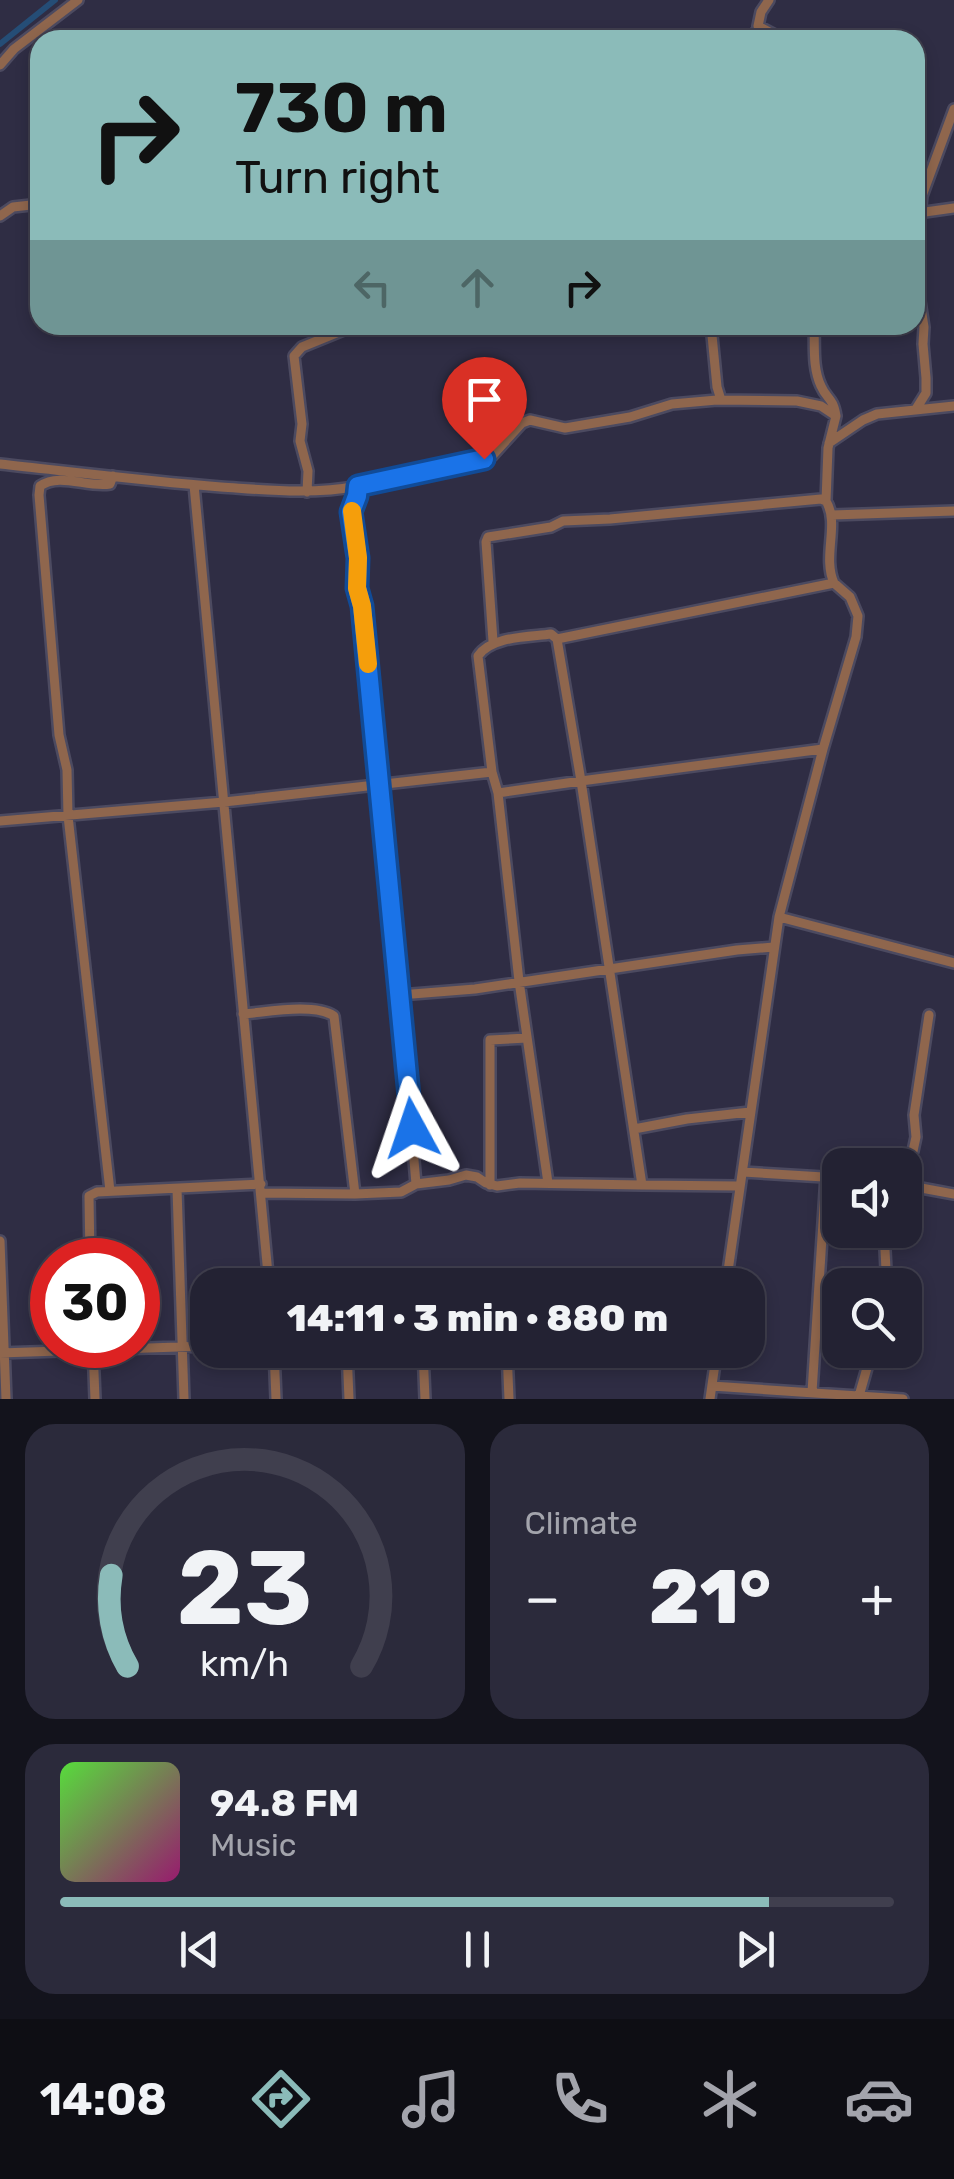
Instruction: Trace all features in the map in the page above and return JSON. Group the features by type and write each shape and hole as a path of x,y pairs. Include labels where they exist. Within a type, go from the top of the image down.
{"street":[{"path":"39,30 78,0"},
{"path":"760,28 758,23 769,0"},
{"path":"760,28 766,30"},
{"path":"0,65 30,37"},
{"path":"925,188 954,109"},
{"path":"0,216 13,207 30,205"},
{"path":"925,212 954,208"},
{"path":"307,492 294,356 302,348 333,335"},
{"path":"712,335 721,400"},
{"path":"728,1268 778,917 856,637 858,616 850,597 831,578 828,547 832,515 826,501 826,470 836,416 831,397 818,376 814,335"},
{"path":"916,409 926,393 924,335"},
{"path":"0,464 194,485 332,491 484,459 530,420 565,428 630,417 672,404 721,400 797,400 821,406 836,416"},
{"path":"830,443 862,420 878,414 954,406"},
{"path":"110,1190 68,816 67,770 58,735 40,486 57,480 106,485 113,481 113,476"},
{"path":"194,485 269,1268"},
{"path":"358,486 351,512 358,558 357,588 362,606 416,1184"},
{"path":"493,641 488,537 551,527 563,521 826,501"},
{"path":"832,515 954,510"},
{"path":"557,639 834,583"},
{"path":"548,1183 478,656 481,649 496,643 550,634 557,639 581,780 642,1185"},
{"path":"498,792 823,749"},
{"path":"0,820 224,802 492,772"},
{"path":"778,917 954,963"},
{"path":"400,995 475,989 774,947"},
{"path":"244,1014 319,1010 334,1016 355,1194"},
{"path":"914,1148 914,1115 929,1015"},
{"path":"490,1184 490,1040 527,1038"},
{"path":"634,1128 750,1112"},
{"path":"743,1172 822,1176"},
{"path":"89,1238 88,1196 110,1190 262,1189 355,1194 401,1192 416,1184 466,1175 490,1184 738,1186"},
{"path":"177,1189 184,1399"},
{"path":"922,1189 954,1194"},
{"path":"812,1392 822,1238"},
{"path":"0,1241 6,1399"},
{"path":"160,1347 190,1347"},
{"path":"2,1353 30,1351"},
{"path":"94,1368 95,1399"},
{"path":"275,1368 276,1399"},
{"path":"348,1368 349,1399"},
{"path":"424,1368 425,1399"},
{"path":"508,1368 509,1399"},
{"path":"710,1399 714,1368"},
{"path":"851,1397 865,1368"},
{"path":"712,1386 903,1399"}],"waterway":[{"path":"0,44 55,0"}],"slow traffic":[{"path":"352,511 357,588 368,664"}],"route":[{"path":"412,1128 351,512 358,486 484,459"}]}
